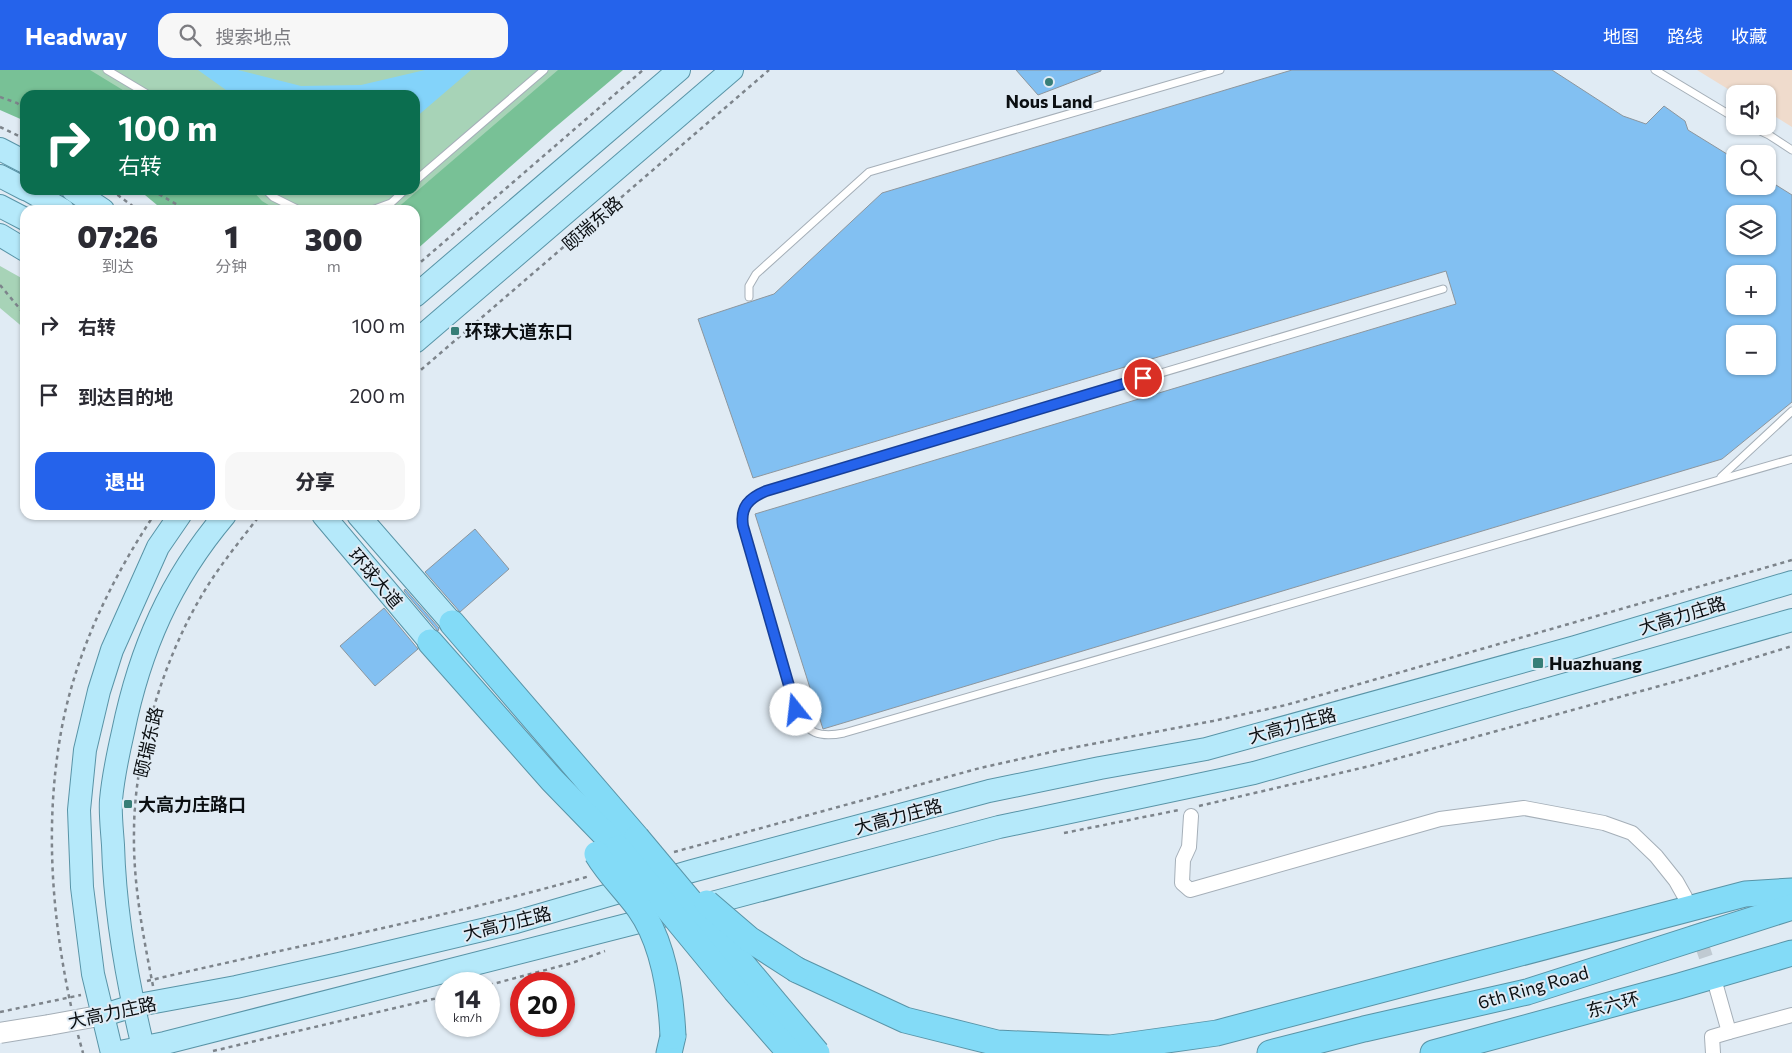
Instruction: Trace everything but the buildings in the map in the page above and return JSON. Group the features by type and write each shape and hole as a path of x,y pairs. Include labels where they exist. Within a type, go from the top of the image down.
{"highway":[{"path":"452,623 611,854 817,1053"},
{"path":"430,642 552,780 611,854 790,1053"},
{"path":"611,854 722,916 749,939 797,970 905,1020 997,1043 1110,1048 1217,1033 1745,894 1792,891"},
{"path":"611,854 604,867 640,909 656,941 671,1000 671,1044"},
{"name":"6th Ring Road","path":"1270,1053 1364,1029 1527,992 1792,907"},
{"name":"东六环","path":"1433,1053 1792,953"},
{"path":"1477,1053 1679,986"}],"main road":[{"path":"420,292 679,70"},
{"name":"颐瑞东路","path":"420,338 732,70"},
{"path":"0,149 20,159"},
{"path":"0,176 20,186"},
{"path":"37,195 54,205"},
{"path":"80,195 96,205"},
{"path":"0,206 20,216"},
{"path":"0,235 20,247"},
{"path":"114,1053 91,961 82,887 79,810 85,750 99,691 112,650 158,547 177,520"},
{"name":"颐瑞东路","path":"144,1047 131,996 114,884 111,801 117,758 129,701 140,664 168,597 184,569 221,520"},
{"name":"环球大道","path":"327,520 430,642"},
{"name":"环球大道","path":"362,520 452,623"},
{"name":"大高力庄路","path":"0,1033 104,1015 131,996 157,1002 339,964 516,922 989,791 1206,749 1575,647 1792,582"},
{"name":"大高力庄路","path":"114,1053 564,942 999,827 1254,773 1792,620"}],"street":[{"path":"1191,816 1189,847 1183,860 1182,883 1190,890 1440,819 1524,808 1604,823 1632,833 1656,856 1676,881 1685,896"},
{"path":"1716,986 1729,1032"},
{"path":"1713,1053 1712,1037 1792,1015"}],"lane":[{"path":"107,70 141,90"},
{"path":"420,177 544,70"},
{"path":"749,297 749,286 756,274 869,172 1220,70"},
{"path":"1655,70 1726,113"},
{"path":"1769,135 1792,150"},
{"path":"271,195 289,205"},
{"path":"386,205 391,203 400,195"},
{"path":"1443,289 766,491 751,498 744,506 742,512 743,526 796,710 803,724 810,731 821,735 844,733 1792,459"},
{"path":"1719,480 1792,411"}],"path":[{"path":"420,263 643,70"},
{"name":"颐瑞东路","path":"420,371 769,70"},
{"path":"0,97 20,105"},
{"path":"0,127 20,137"},
{"path":"118,195 131,205"},
{"path":"160,195 178,205"},
{"path":"0,284 20,309"},
{"name":"颐瑞东路","path":"157,1002 145,948 136,877 134,831 139,777 150,720 175,650 202,595 256,520"},
{"path":"671,854 980,768 1286,705 1792,560"},
{"path":"131,996 152,980 382,929 538,891 611,854"},
{"path":"0,1012 98,992"},
{"path":"213,1051 435,999"}],"shaded area":[{"path":"1697,70 1792,70 1792,127 1776,117 1776,85 1726,85 1726,88"}],"green space":[{"path":"0,70 90,70 123,90 20,90 20,119 0,110"},
{"path":"75,70 581,70 420,206 257,205 247,195 420,195 420,90 109,90"},
{"path":"558,70 623,70 420,247 420,205 401,205 412,195 420,195 420,189"},
{"path":"145,195 257,195 269,205 157,205"},
{"path":"0,266 20,277 20,325 0,308"}],"water":[{"path":"198,70 238,70 301,86 361,85 425,70 471,70 420,114 420,90 226,90"}],"tunnel":[{"path":"1688,904 1714,981"}],"place":[{"name":"Nous Land","path":"1049,82"},
{"name":"环球大道东口","path":"455,331"},
{"name":"Huazhuang","path":"1538,663"},
{"name":"大高力庄路口","path":"128,804"}],"route":[{"path":"796,710 743,526 742,512 744,506 751,498 766,491 1143,378"}]}
